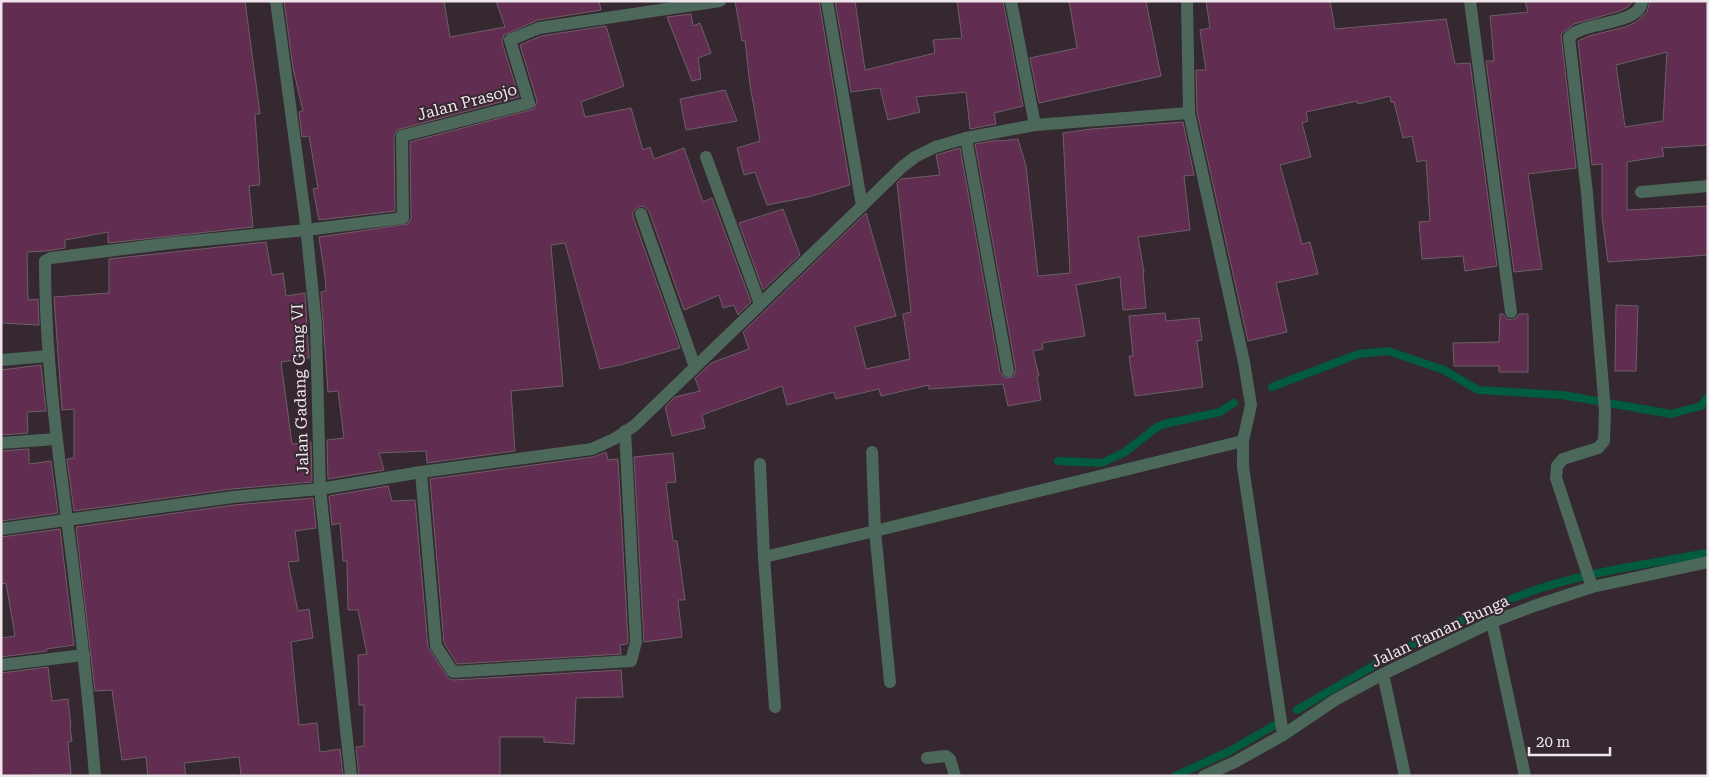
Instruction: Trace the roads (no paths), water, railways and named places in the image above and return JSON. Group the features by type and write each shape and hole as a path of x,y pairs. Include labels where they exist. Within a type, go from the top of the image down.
{"street":[{"name":"Jalan Gadang Gang VI","path":"276,1 306,230 316,325 320,489 351,776"},
{"name":"Jalan Prasojo","path":"306,230 402,218 402,136 529,103 510,40 539,28 720,1"},
{"path":"827,1 862,206"},
{"path":"1011,1 1034,125"},
{"path":"1187,1 1189,113 1244,362 1251,405 1242,441 1245,476 1283,735"},
{"path":"1470,1 1511,312"},
{"path":"1590,583 1556,478 1557,466 1563,459 1598,448 1604,441 1605,411 1587,193 1569,37 1578,30 1610,22 1636,12 1641,7 1642,1"},
{"path":"1,529 233,497 320,489 421,472 592,449 634,426 902,167 915,157 935,147 966,138 1034,125 1189,113"},
{"path":"966,138 1008,371"},
{"path":"706,157 760,304"},
{"path":"1641,192 1708,186"},
{"path":"641,214 695,367"},
{"path":"95,776 84,655 56,439 49,356 46,260 172,243 306,230"},
{"path":"1,360 49,356"},
{"path":"421,472 436,646 452,672 631,661 636,642 625,431"},
{"path":"1,443 56,439"},
{"path":"764,557 1242,441"},
{"path":"872,452 875,531 890,682"},
{"path":"760,464 764,557 775,707"},
{"name":"Jalan Taman Bunga","path":"1204,776 1235,762 1283,735 1335,700 1383,674 1492,622 1590,583 1708,562"},
{"path":"1492,622 1525,776"},
{"path":"1,665 84,655"},
{"path":"1383,674 1405,776"},
{"path":"927,758 946,756 950,759 955,776"}],"waterway":[{"path":"1272,387 1358,354 1388,351 1444,370 1478,390 1562,395 1671,414 1701,406 1708,397"},
{"path":"1058,461 1102,463 1125,452 1157,427 1220,412 1234,403"},
{"path":"1297,710 1446,627 1509,600 1541,588 1582,577 1708,553"},
{"path":"1175,776 1228,752 1275,725"}]}
